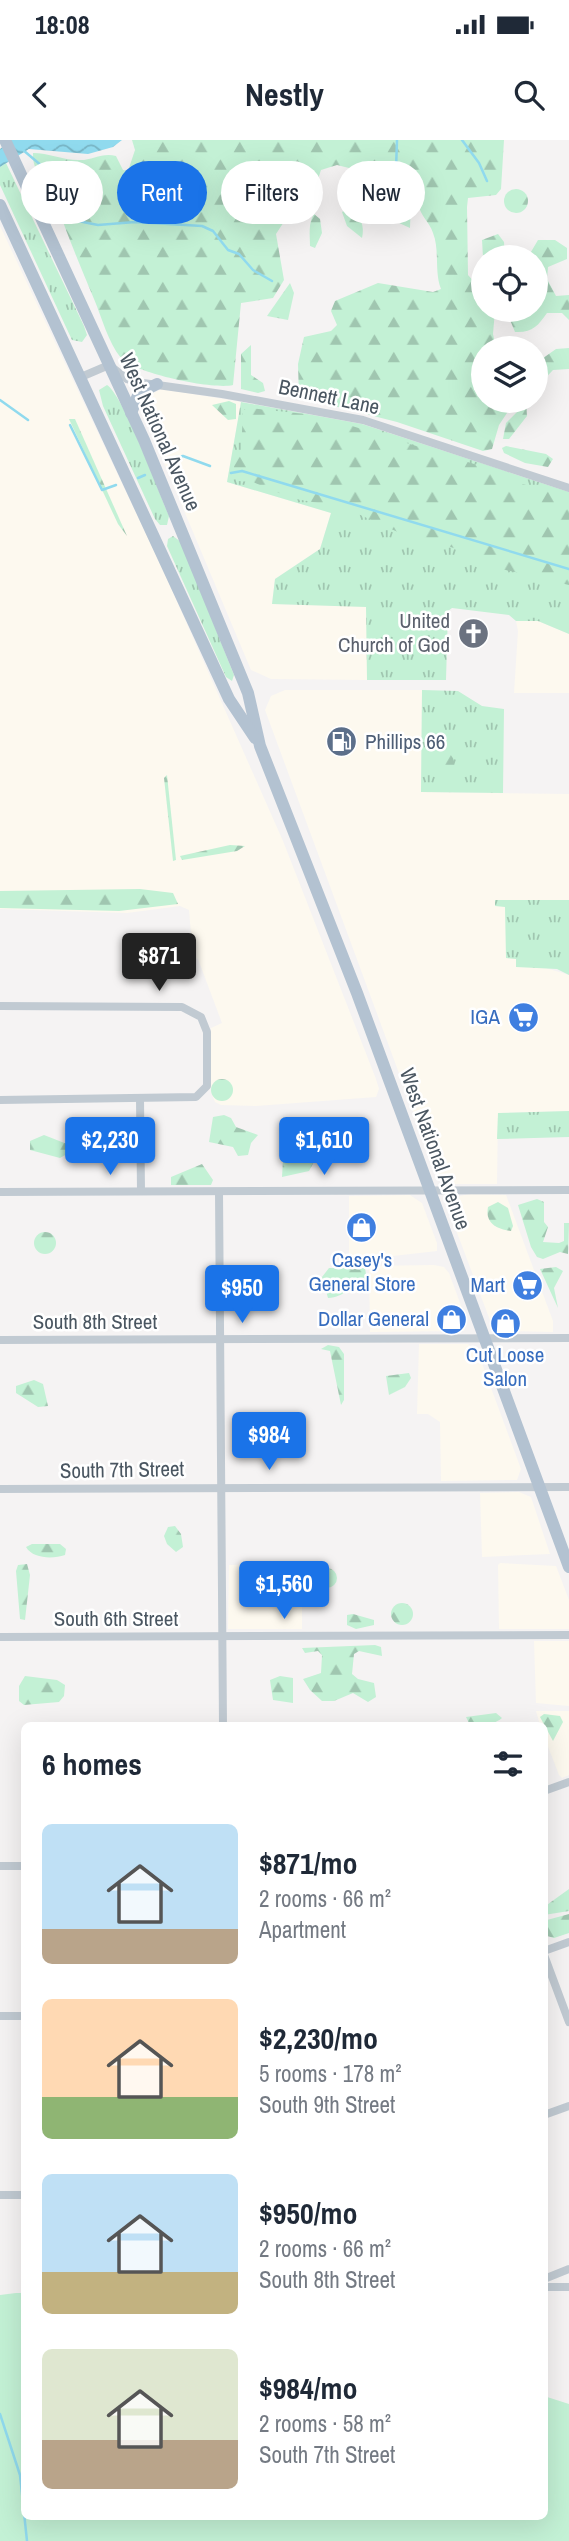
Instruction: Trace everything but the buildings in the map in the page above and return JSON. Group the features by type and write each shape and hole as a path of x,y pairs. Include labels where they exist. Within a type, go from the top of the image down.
{"main road":[{"name":"West National Avenue","path":"5,140 131,413 248,693 260,746 319,894 569,1567"},
{"name":"West National Avenue","path":"3,211 229,699 260,746"},
{"path":"131,413 139,393 157,384"}],"street":[{"path":"81,377 109,365"},
{"name":"Bennett Lane","path":"109,365 127,379 363,420 569,488"},
{"path":"0,1006 182,1007 196,1012 207,1032 208,1080 204,1091 188,1098 0,1100"},
{"path":"140,1099 141,1191"},
{"path":"0,1192 569,1190"},
{"path":"219,1192 223,1722"},
{"name":"South 8th Street","path":"0,1340 569,1338"},
{"name":"South 7th Street","path":"0,1489 569,1487"},
{"name":"South 6th Street","path":"0,1637 569,1635"},
{"path":"548,1790 569,1782"},
{"path":"0,1866 21,1866"},
{"path":"548,1951 569,1941"},
{"path":"548,1964 569,2022"},
{"path":"0,2016 21,2016"},
{"path":"548,2114 569,2106"},
{"path":"0,2195 21,2195"},
{"path":"548,2277 569,2269"},
{"path":"548,2287 569,2287"}],"shaded area":[{"path":"0,226 163,570 283,841 376,1079 379,1089 376,1097 256,1106 221,1105 215,1102 211,1092 211,1028 222,1023 198,959 193,957 189,910 180,906 127,913 0,909"},
{"path":"162,389 241,402 227,482 331,513 320,549 275,579 272,604 367,606 367,680 271,679 251,670 159,451 144,405 147,396"},
{"path":"516,621 538,621 569,634 569,693 514,693 518,631"},
{"path":"285,690 422,690 421,792 569,794 569,900 496,900 495,906 505,906 516,959 569,975 569,1111 498,1113 497,1184 453,1184 438,1179 265,710 271,696"},
{"path":"470,1194 506,1195 553,1321 553,1332 504,1331 491,1323 447,1206 454,1197"},
{"path":"410,1195 422,1203 437,1243 437,1251 393,1256 379,1261 349,1261 349,1196"},
{"path":"369,1266 444,1267 449,1273 466,1319 464,1331 370,1332"},
{"path":"419,1344 468,1344 477,1350 521,1469 517,1480 441,1481 440,1422 428,1414 417,1414"},
{"path":"519,1492 531,1497 550,1554 482,1557 480,1493"},
{"path":"302,1563 302,1629 228,1629 229,1565"},
{"path":"500,1563 556,1566 569,1600 569,1629 499,1629"},
{"path":"534,1641 569,1641 569,1706 536,1703"},
{"path":"536,1711 569,1711 569,1775 562,1778 559,1775 548,1746 548,1722 539,1722"}],"green space":[{"path":"132,140 504,140 501,189 496,195 468,198 467,207 471,322 494,322 493,336 471,336 471,413 507,413 499,425 492,449 483,451 397,422 299,397 298,364 304,337 331,331 337,325 331,311 335,301 378,283 433,292 441,289 435,240 425,219 425,161 337,161 337,165 323,169 323,161 221,161 221,224 283,224 276,234 284,280 273,298 241,303 233,385 223,386 174,379 141,369 121,358 112,345 64,224 103,224 103,161 33,161 33,153 78,160 116,156 118,161 117,224 207,224 207,161 131,161 135,150"},
{"path":"6,163 21,194 21,224 35,224 84,326 87,335 82,342 72,340 0,185 0,167"},
{"path":"516,189 524,193 528,201 524,209 516,213 508,209 504,201 508,193"},
{"path":"321,224 322,233 315,248 310,246 310,225"},
{"path":"346,224 362,224 362,238"},
{"path":"498,234 504,245 482,245 482,240"},
{"path":"538,240 555,240 567,248 567,259 548,267 548,245 535,245"},
{"path":"548,281 556,296 569,295 569,320 562,313 548,313"},
{"path":"290,283 294,293 288,320 267,316"},
{"path":"511,322 541,322 534,328 515,332"},
{"path":"251,345 251,375 263,383 265,391 258,393 241,389 241,354"},
{"path":"569,348 569,369 553,370 548,375 548,355 556,349"},
{"path":"107,385 122,406 140,445 169,516 167,525 160,525 155,519 103,406 99,390"},
{"path":"229,401 236,404 236,419 228,420 212,405"},
{"path":"241,402 362,424 569,492 569,634 538,621 516,621 509,615 452,608 448,611 446,680 367,680 366,607 272,604 275,579 320,549 331,513 227,482"},
{"path":"249,408 305,414 352,426 487,468 509,481 569,495 569,585 476,563 471,554 413,534 400,533 345,508 291,498 253,482 238,481 234,475 234,459 241,454 243,410"},
{"path":"516,413 527,413 509,439 503,439 506,423"},
{"path":"69,419 75,419 127,536 118,524"},
{"path":"506,446 546,454 553,459 548,467 525,463 504,453 502,448"},
{"path":"173,536 181,542 234,675 232,681 226,677 167,546 168,539"},
{"path":"422,690 458,691 482,706 504,709 503,793 421,792"},
{"path":"443,752 453,759 454,763 447,773 443,774 433,767 432,763 439,753"},
{"path":"167,775 176,860 173,861 164,778"},
{"path":"230,845 245,846 237,851 182,860 180,856"},
{"path":"140,889 173,893 178,904 119,911 0,908 0,891"},
{"path":"495,900 569,900 569,975 557,969 516,967 516,959 506,958 505,907 495,906"},
{"path":"222,1079 230,1082 233,1090 230,1098 222,1101 214,1098 211,1090 214,1082"},
{"path":"569,1111 569,1137 497,1139 498,1113"},
{"path":"224,1115 231,1118 236,1127 258,1135 251,1143 248,1155 238,1156 233,1147 209,1142 213,1117"},
{"path":"44,1135 67,1144 67,1154 60,1158 30,1150 30,1141"},
{"path":"311,1135 351,1145 338,1149 335,1162 324,1157 316,1158 309,1171 282,1177 283,1160 295,1157 304,1140"},
{"path":"121,1139 132,1142 134,1158 106,1158 90,1154 85,1146 88,1143"},
{"path":"202,1164 213,1180 211,1185 171,1185 171,1177"},
{"path":"537,1199 544,1202 544,1222 548,1227 543,1242 564,1241 564,1223 569,1223 568,1254 560,1252 543,1259 537,1257 531,1247 518,1205"},
{"path":"498,1202 508,1208 513,1226 511,1231 496,1227 488,1217 488,1207"},
{"path":"45,1232 53,1235 56,1243 53,1251 45,1254 37,1251 34,1243 37,1235"},
{"path":"556,1267 563,1271 554,1288 558,1308 540,1269"},
{"path":"263,1268 267,1274 265,1284 236,1280 239,1274"},
{"path":"329,1268 365,1268 367,1280 339,1296 328,1298 322,1277"},
{"path":"328,1345 339,1347 344,1354 344,1400 341,1405 330,1351 321,1349"},
{"path":"409,1373 411,1378 405,1387 389,1395 386,1376"},
{"path":"34,1380 43,1384 48,1406 38,1407 16,1393 16,1386"},
{"path":"263,1423 270,1425 273,1432 267,1455 259,1458 255,1444 245,1435 246,1427"},
{"path":"175,1526 181,1534 183,1547 176,1552 167,1544 164,1536 168,1527"},
{"path":"32,1544 60,1544 66,1549 65,1555 38,1556 26,1547"},
{"path":"27,1564 30,1575 25,1620 20,1619 16,1571 18,1565"},
{"path":"327,1568 334,1571 337,1578 334,1585 327,1588 320,1585 317,1578 320,1571"},
{"path":"402,1603 410,1606 413,1614 410,1622 402,1625 394,1622 391,1614 394,1606"},
{"path":"347,1615 374,1620 374,1625 356,1629 347,1625"},
{"path":"381,1647 382,1656 359,1651 354,1654 352,1674 358,1679 374,1683 376,1697 368,1702 353,1693 334,1701 322,1701 303,1679 321,1673 322,1655 318,1651 305,1653 302,1648"},
{"path":"25,1676 57,1680 65,1685 64,1696 59,1702 24,1705 19,1701 19,1686"},
{"path":"280,1676 293,1678 293,1703 273,1700 270,1680"},
{"path":"496,1713 502,1718 496,1722 468,1722 466,1717"},
{"path":"544,1714 560,1716 563,1722 553,1741 548,1732 548,1722 543,1722 540,1717"},
{"path":"569,1889 569,1911 548,1914 548,1904"},
{"path":"569,1914 569,1933 554,1938 548,1936 548,1920"},
{"path":"21,2293 21,2520 548,2520 548,2397 569,2404 569,2541 0,2541 0,2295"}],"water":[{"path":"11,140 122,140 113,147 88,154 29,149 0,167 0,149"}],"waterway":[{"path":"396,161 397,140"},
{"path":"462,140 479,163 487,181"},
{"path":"23,150 49,172 57,199 73,220 98,225 135,222 202,226 213,231 228,250 239,254 253,270 272,281"},
{"path":"0,400 28,420"},
{"path":"70,425 102,490 116,485"},
{"path":"170,458 183,456 210,466"},
{"path":"231,473 242,471 569,569"},
{"path":"138,478 145,475"},
{"path":"0,2414 21,2484"},
{"path":"25,2520 27,2541"}],"place":[{"name":"United Church of God","path":"473,633"},
{"name":"Phillips 66","path":"342,742"},
{"name":"IGA","path":"523,1017"},
{"name":"Casey's General Store","path":"362,1228"},
{"name":"Mart","path":"528,1285"},
{"name":"Dollar General","path":"452,1319"},
{"name":"Cut Loose Salon","path":"505,1323"}]}
